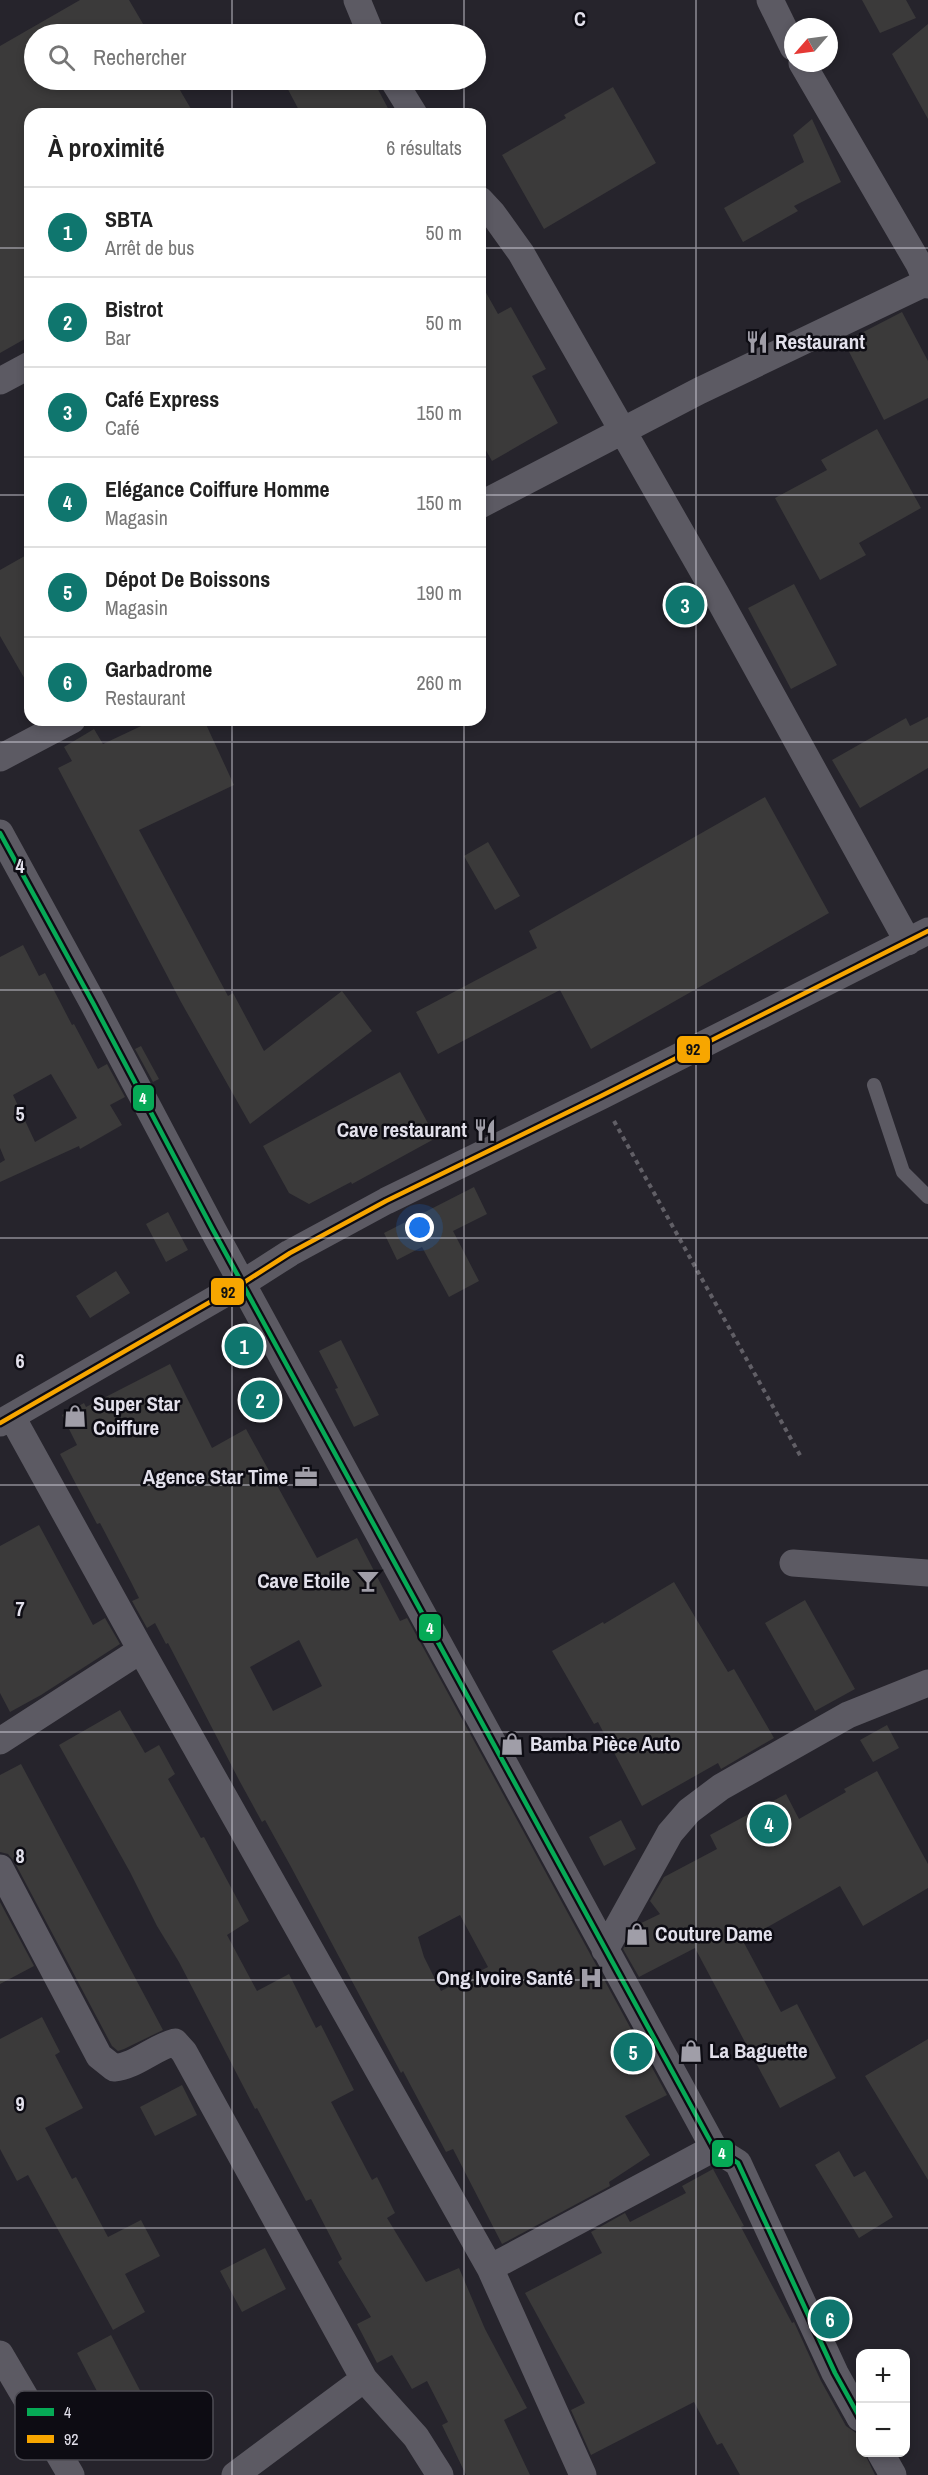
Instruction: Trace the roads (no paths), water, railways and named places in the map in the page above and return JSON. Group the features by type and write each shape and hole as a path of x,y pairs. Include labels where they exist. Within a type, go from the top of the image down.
{"street":[{"path":"357,0 367,24"},
{"path":"770,0 784,29"},
{"path":"486,502 623,430 833,325 927,283 919,264 807,72"},
{"path":"399,90 410,108"},
{"path":"486,206 521,253 918,937 386,1201 290,1253 243,1283 6,1420 141,1650 490,2268 583,2475"},
{"path":"0,381 24,368"},
{"path":"0,758 61,726"},
{"path":"0,833 714,2148 738,2163 835,2373 856,2409"},
{"path":"793,1563 928,1573"},
{"path":"0,1741 141,1650"},
{"path":"605,1950 670,1833 689,1811 721,1787 848,1715 928,1683"},
{"path":"0,1868 99,2056 114,2068 126,2067 161,2046 175,2042 184,2052 364,2379 416,2437 440,2475"},
{"path":"490,2268 714,2148"},
{"path":"0,2354 22,2391"},
{"path":"236,2475 364,2379"},
{"path":"883,2457 893,2475"},
{"path":"62,2460 71,2475"}],"lane":[{"path":"874,1086 903,1172 928,1197"}],"place":[{"name":"Restaurant","path":"757,342"},
{"name":"Café Express","path":"685,605"},
{"name":"Cave restaurant","path":"485,1130"},
{"name":"SBTA","path":"244,1346"},
{"name":"Bistrot","path":"260,1400"},
{"name":"Super Star Coiffure","path":"75,1416"},
{"name":"Agence Star Time","path":"306,1477"},
{"name":"Cave Etoile","path":"368,1581"},
{"name":"Bamba Pièce Auto","path":"512,1744"},
{"name":"Elégance Coiffure Homme","path":"769,1824"},
{"name":"Couture Dame","path":"637,1934"},
{"name":"Ong Ivoire Santé","path":"591,1978"},
{"name":"La Baguette","path":"691,2051"},
{"name":"Dépot De Boissons","path":"633,2052"},
{"name":"Garbadrome","path":"830,2319"}]}
